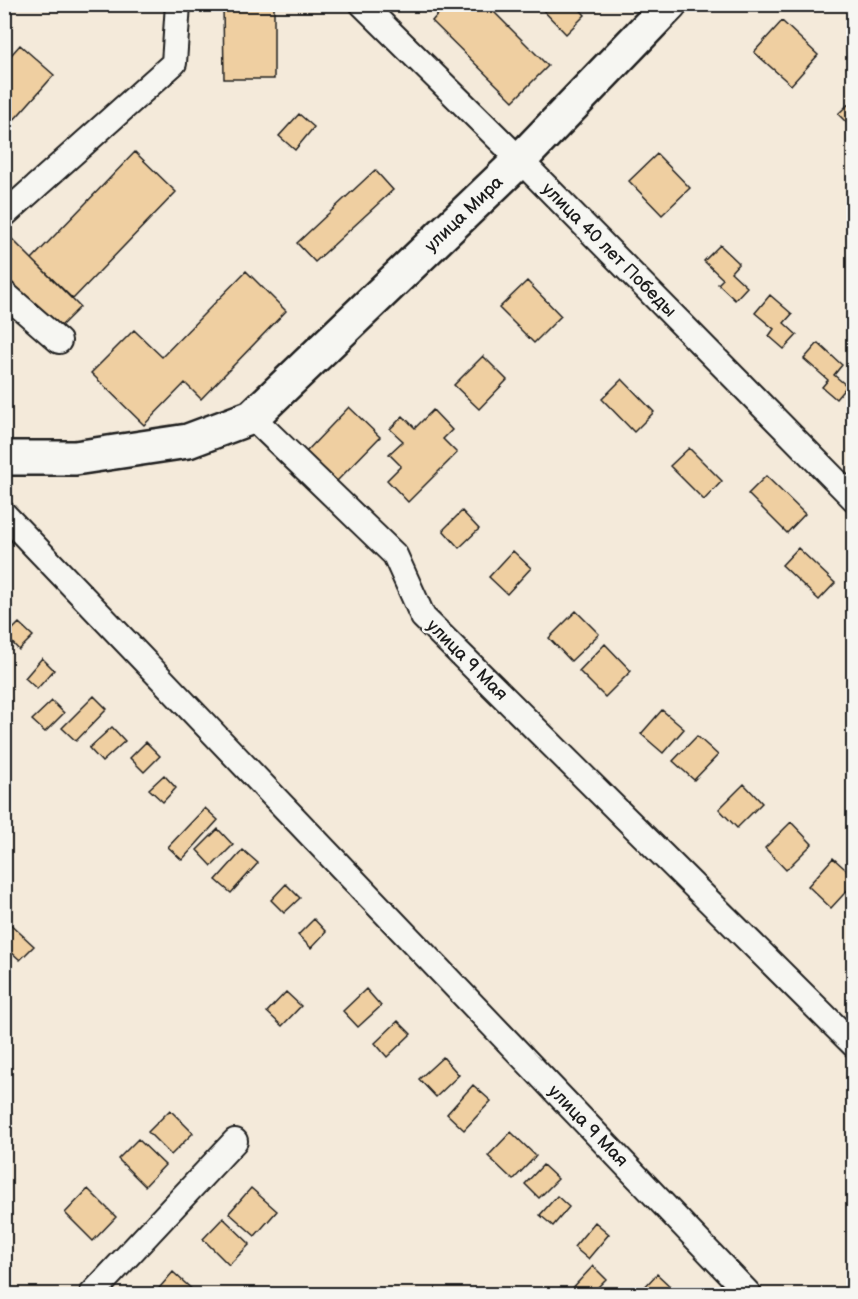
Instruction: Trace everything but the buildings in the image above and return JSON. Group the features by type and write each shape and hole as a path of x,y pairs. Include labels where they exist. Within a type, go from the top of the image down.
{"street":[{"path":"4,214 174,63 178,4"},
{"name":"улица 40 лет Победы","path":"362,4 520,160 854,499"},
{"name":"улица Мира","path":"252,417 520,160 670,4"},
{"path":"4,293 59,341"},
{"path":"4,458 75,458 188,441 252,417"},
{"name":"улица 9 Мая","path":"252,417 395,555 423,617 854,1045"},
{"name":"улица 9 Мая","path":"4,514 742,1292"},
{"path":"92,1294 236,1141"}]}
